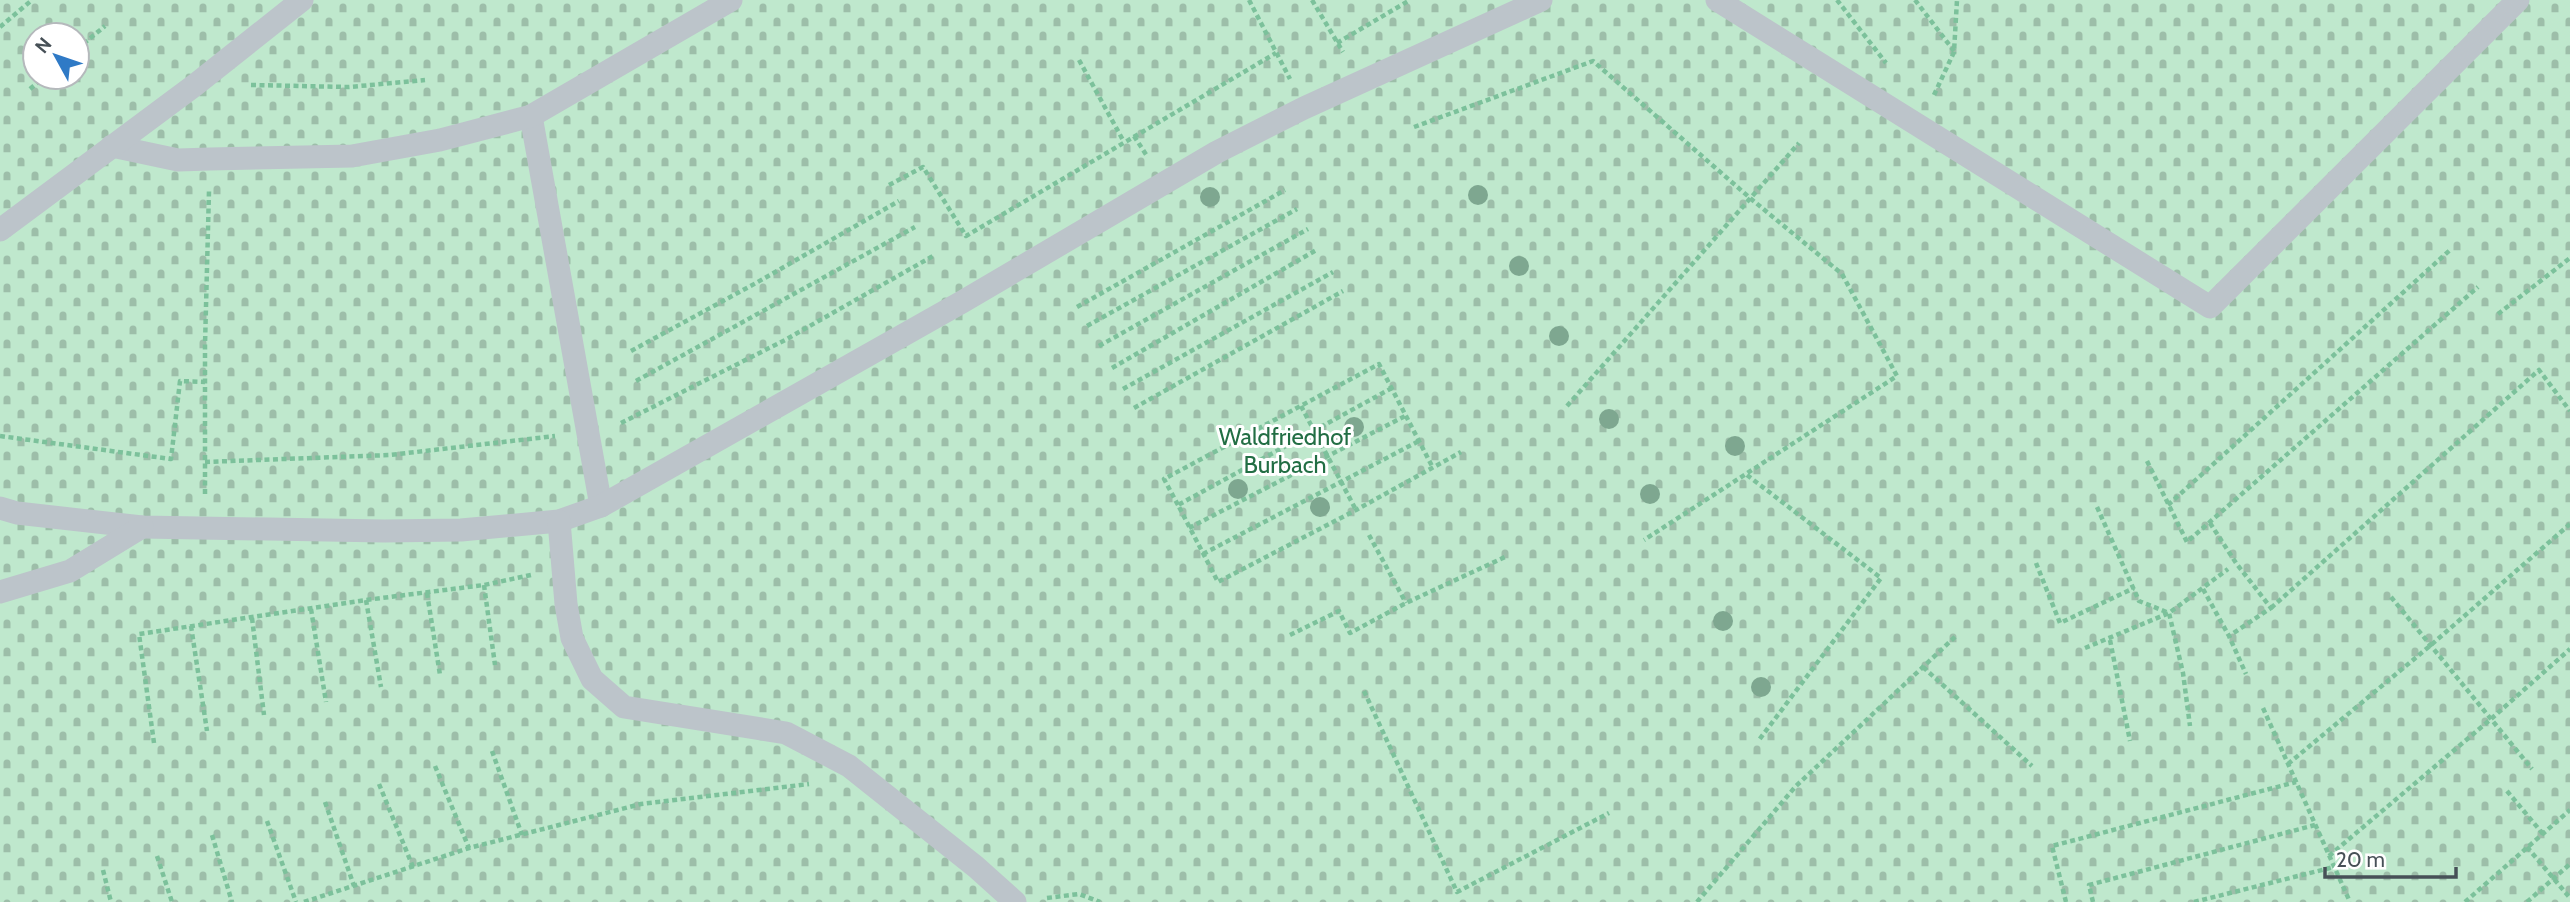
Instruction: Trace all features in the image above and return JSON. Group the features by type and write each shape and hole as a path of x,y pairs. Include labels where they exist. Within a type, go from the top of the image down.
{"lane":[{"path":"0,230 302,0"},
{"path":"112,146 178,160 352,156 440,140 531,116 731,0"},
{"path":"0,508 17,513 142,527 383,531 461,530 559,522 601,506 962,302 1217,152 1304,108 1541,0"},
{"path":"1717,0 2210,307 2509,3"},
{"path":"531,116 578,437 601,506"},
{"path":"559,522 562,568 572,638 592,679 624,707 786,733 849,766 976,867 1015,902"},
{"path":"0,592 70,570 142,527"}],"path":[{"path":"0,27 32,0"},
{"path":"1249,0 1304,108"},
{"path":"1312,0 1362,83"},
{"path":"1338,43 1410,0"},
{"path":"1837,0 1893,73"},
{"path":"1914,0 1954,52"},
{"path":"1919,127 1954,52 1957,0"},
{"path":"91,38 105,26"},
{"path":"889,185 923,167 966,236 1276,53"},
{"path":"1079,60 1124,142"},
{"path":"1414,127 1593,61 1842,274 1897,376 1644,540"},
{"path":"251,85 349,87 425,80"},
{"path":"1134,136 1149,160"},
{"path":"1567,406 1799,143"},
{"path":"205,526 210,159"},
{"path":"1077,307 1285,190"},
{"path":"631,351 899,201"},
{"path":"1087,326 1297,209"},
{"path":"636,381 915,227"},
{"path":"1099,346 1308,229"},
{"path":"1112,368 1318,249"},
{"path":"2168,505 2450,250"},
{"path":"205,463 390,455 578,437 785,340 933,256"},
{"path":"2498,314 2570,258"},
{"path":"1124,389 1333,272"},
{"path":"2147,461 2187,542 2478,286"},
{"path":"1134,408 1343,291"},
{"path":"1433,468 1379,363 1164,478 1218,582 1356,510 1433,468 1461,452"},
{"path":"2228,636 2271,608 2539,370 2570,411"},
{"path":"0,436 171,459 180,381 205,382"},
{"path":"1178,505 1392,388"},
{"path":"1301,405 1356,510"},
{"path":"1189,528 1407,415"},
{"path":"1203,554 1419,441"},
{"path":"1747,475 1881,578 1759,740"},
{"path":"2097,507 2139,601 2169,613"},
{"path":"2210,523 2271,608"},
{"path":"2288,764 2570,524"},
{"path":"1369,535 1406,603"},
{"path":"1290,635 1339,611 1350,633 1406,603 1505,557"},
{"path":"2036,563 2060,623 2134,588"},
{"path":"154,743 139,635 484,585 562,568"},
{"path":"2085,648 2110,640 2169,613 2228,569"},
{"path":"484,585 495,665"},
{"path":"2203,589 2246,674"},
{"path":"427,593 440,676"},
{"path":"2391,597 2532,769"},
{"path":"366,600 381,687"},
{"path":"311,609 326,702"},
{"path":"2169,613 2183,673 2190,726"},
{"path":"251,618 264,715"},
{"path":"191,626 207,731"},
{"path":"1697,902 1796,786 1956,636"},
{"path":"2110,640 2130,741"},
{"path":"2329,856 2570,649"},
{"path":"1923,667 2032,766"},
{"path":"1364,691 1457,892 1609,813"},
{"path":"2263,708 2350,902"},
{"path":"492,751 522,835"},
{"path":"435,766 469,848"},
{"path":"304,902 469,848 641,804 813,784 849,766"},
{"path":"2066,902 2052,846 2296,782"},
{"path":"379,784 413,867"},
{"path":"2507,791 2543,834"},
{"path":"325,802 354,886"},
{"path":"2465,902 2570,810"},
{"path":"267,821 296,902"},
{"path":"2093,902 2089,886 2315,825"},
{"path":"212,835 233,902"},
{"path":"2527,848 2570,898"},
{"path":"158,856 172,902"},
{"path":"2527,902 2570,864"},
{"path":"2193,902 2334,867"},
{"path":"103,870 111,902"},
{"path":"1015,902 1079,894 1100,902"}],"green space":[{"name":"Waldfriedhof Burbach","path":"0,0 2570,0 2570,902 0,902"}]}
